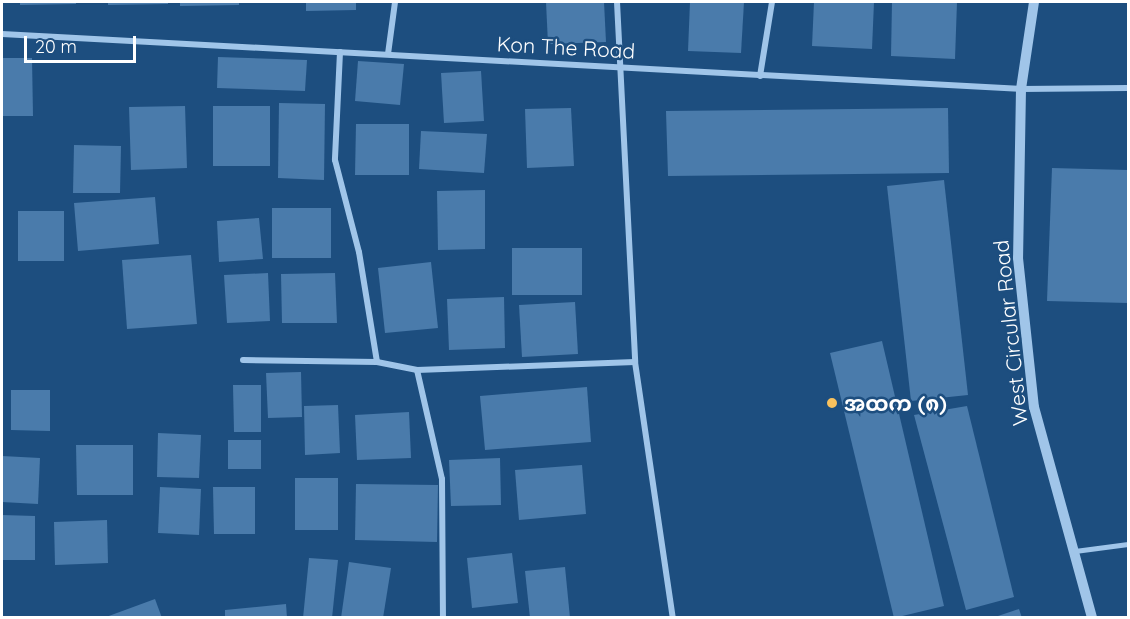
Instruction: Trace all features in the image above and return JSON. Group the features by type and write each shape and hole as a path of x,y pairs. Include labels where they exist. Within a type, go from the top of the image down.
{"street":[{"path":"388,54 395,2"},
{"path":"617,2 617,66 635,362 673,618"},
{"path":"760,76 772,2"},
{"name":"West Circular Road","path":"1034,2 1021,89 1018,258 1034,407 1092,618"},
{"name":"Kon The Road","path":"2,34 1021,89 1128,88"},
{"path":"340,52 335,159 359,252 376,362"},
{"path":"243,360 376,362 417,370 635,362"},
{"path":"417,370 442,479 443,618"}],"lane":[{"path":"1072,552 1128,544"}],"building":[{"path":"20,2 76,2 76,4 20,5"},
{"path":"108,2 168,2 168,4 108,5"},
{"path":"180,2 239,2 239,5 180,6"},
{"path":"306,2 356,2 356,10 306,11"},
{"path":"546,2 604,2 606,42 548,44"},
{"path":"690,2 744,2 741,53 688,51"},
{"path":"814,2 874,2 872,49 812,46"},
{"path":"892,2 957,2 955,59 891,56"},
{"path":"218,57 307,60 305,91 217,88"},
{"path":"2,58 32,58 33,116 2,116"},
{"path":"358,61 404,64 400,105 355,101"},
{"path":"481,71 484,121 444,123 441,73"},
{"path":"279,103 325,104 324,180 278,178"},
{"path":"185,106 187,168 131,170 129,107"},
{"path":"213,106 270,106 270,166 213,166"},
{"path":"571,108 574,166 527,168 525,109"},
{"path":"948,108 949,173 668,176 666,111"},
{"path":"356,124 409,124 409,175 355,175"},
{"path":"421,131 487,134 484,173 419,169"},
{"path":"74,145 121,146 120,193 73,193"},
{"path":"1052,168 1128,170 1128,303 1047,301"},
{"path":"944,180 968,395 911,401 887,186"},
{"path":"485,190 485,249 438,250 437,191"},
{"path":"155,197 159,244 78,251 74,203"},
{"path":"272,208 331,208 331,258 272,258"},
{"path":"18,211 64,211 64,261 18,261"},
{"path":"259,218 263,259 219,262 217,221"},
{"path":"512,248 582,248 582,295 512,295"},
{"path":"191,255 197,324 127,329 122,260"},
{"path":"431,262 438,328 385,333 378,268"},
{"path":"268,273 270,321 227,323 224,275"},
{"path":"335,273 337,323 282,323 281,274"},
{"path":"504,297 505,348 449,350 447,299"},
{"path":"575,302 578,354 522,357 519,305"},
{"path":"882,341 944,606 894,618 830,353"},
{"path":"301,372 302,417 268,418 266,373"},
{"path":"233,385 261,385 261,432 234,432"},
{"path":"587,387 591,442 485,450 480,396"},
{"path":"11,390 50,390 50,431 11,430"},
{"path":"338,405 340,453 305,455 304,406"},
{"path":"967,406 1014,597 966,610 914,415"},
{"path":"409,412 411,458 357,460 355,415"},
{"path":"158,433 201,435 199,478 157,477"},
{"path":"228,440 261,440 261,469 228,469"},
{"path":"76,445 133,445 133,495 77,495"},
{"path":"2,456 40,458 38,504 2,502"},
{"path":"500,458 501,505 451,506 449,460"},
{"path":"582,465 586,514 519,520 515,470"},
{"path":"295,478 338,478 338,530 295,530"},
{"path":"356,484 438,485 437,542 355,540"},
{"path":"160,487 201,489 199,535 158,533"},
{"path":"213,487 255,487 255,534 214,534"},
{"path":"2,515 35,516 35,560 2,560"},
{"path":"107,520 108,563 55,565 54,522"},
{"path":"512,553 518,603 472,608 467,558"},
{"path":"309,558 338,560 332,618 303,618"},
{"path":"349,562 391,568 383,618 341,618"},
{"path":"565,567 570,618 530,618 525,571"},
{"path":"155,599 162,618 106,618 106,617"},
{"path":"286,604 287,618 225,618 225,610"},
{"path":"1019,609 1022,618 995,618 995,617"}],"place":[{"name":"အထက (၈)","path":"832,403"}]}
